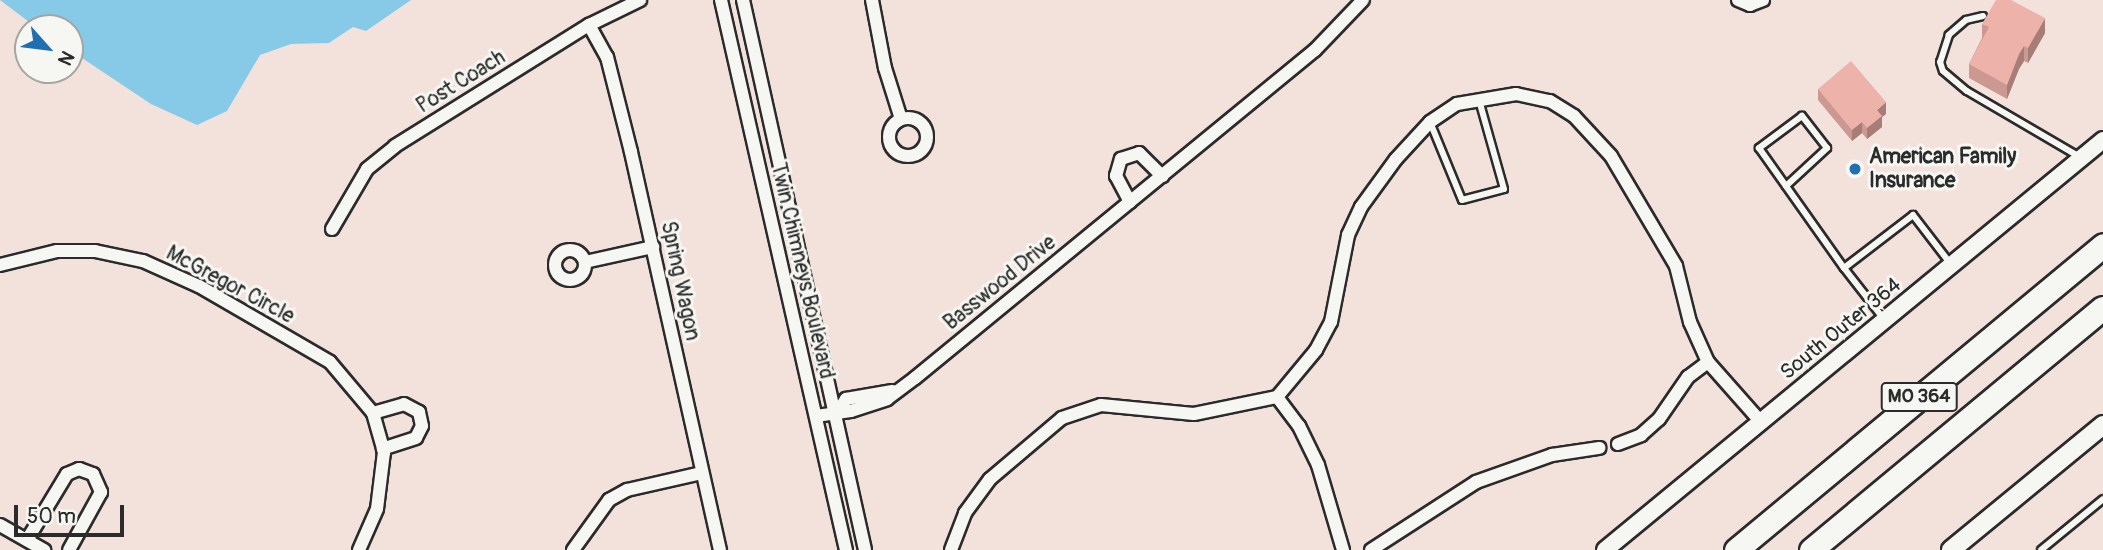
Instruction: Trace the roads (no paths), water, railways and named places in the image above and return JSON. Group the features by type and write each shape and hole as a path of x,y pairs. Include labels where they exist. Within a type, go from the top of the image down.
{"highway":[{"name":"MO 364","path":"1736,550 2103,245"},
{"name":"MO 364","path":"1811,550 2103,308"}],"main road":[{"path":"1951,550 2103,425"}],"street":[{"name":"Post Coach","path":"332,229 367,169 590,25 640,0"},
{"name":"Twin Chimneys Boulevard","path":"721,0 846,550"},
{"name":"Twin Chimneys Boulevard","path":"743,0 838,410 865,550"},
{"path":"872,0 885,68 901,119"},
{"name":"Basswood Drive","path":"816,416 838,410 851,411 887,399 892,391 915,378 1315,50 1363,0"},
{"path":"1738,0 1750,5 1763,0"},
{"name":"Spring Wagon","path":"590,25 607,57 653,247 720,550"},
{"path":"951,550 965,513 990,479 1062,418 1101,405 1194,414 1277,397 1316,350 1331,321 1348,235 1361,207 1430,122 1457,104 1478,99 1516,94 1550,101 1594,133 1664,242 1708,362 1761,422"},
{"name":"South Outer 364","path":"1605,550 2103,139"},
{"path":"1130,202 1116,176 1121,159 1139,153 1162,176"},
{"path":"585,262 653,247"},
{"name":"McGregor Circle","path":"0,265 57,251 95,251 143,261 199,286 330,362 373,413 383,449 377,509 359,550"},
{"path":"1618,444 1641,435 1659,419 1688,377 1708,362"},
{"path":"1277,397 1299,426 1318,465 1343,550"},
{"path":"373,413 404,404 419,412 422,426 416,438 383,449"},
{"path":"1371,550 1476,482 1552,455 1599,448"},
{"path":"27,540 67,474 79,469 93,474 101,492 69,550"},
{"path":"573,550 609,500 627,490 701,473"},
{"path":"0,526 44,550"}],"lane":[{"path":"1983,16 1966,20 1949,35 1940,62 1943,71 1967,91 2081,158"},
{"path":"1430,122 1462,200 1504,189 1478,99"},
{"path":"1786,186 1827,148 1802,116 1759,148 1844,268 1884,320"},
{"path":"1844,268 1913,215 1952,265"},
{"path":"2041,550 2103,499"}],"water":[{"path":"0,0 411,0 366,31 353,27 329,43 291,44 260,55 227,111 197,125 151,104 84,59 84,14 18,14"}],"place":[{"name":"American Family Insurance","path":"1855,169"}]}
